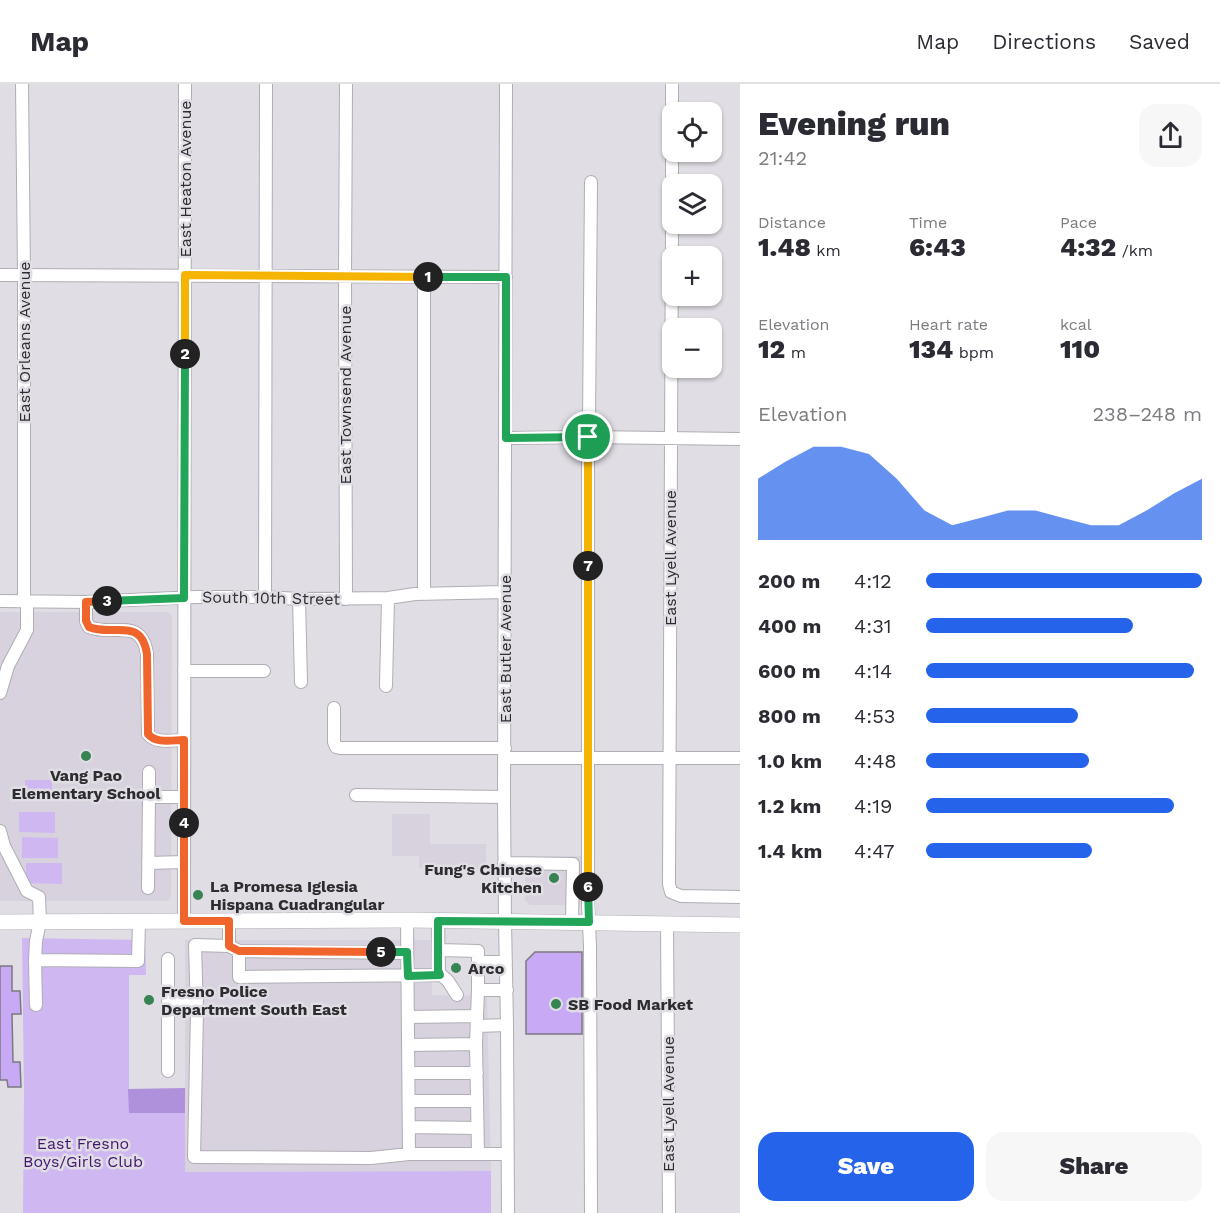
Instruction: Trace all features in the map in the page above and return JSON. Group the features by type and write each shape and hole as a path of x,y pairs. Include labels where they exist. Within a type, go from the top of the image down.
{"main road":[{"path":"0,922 407,920 740,925"}],"street":[{"name":"East Orleans Avenue","path":"0,693 8,666 27,630 22,84"},
{"name":"East Heaton Avenue","path":"184,921 185,84"},
{"path":"265,597 266,84"},
{"name":"East Townsend Avenue","path":"346,84 346,599"},
{"name":"East Butler Avenue","path":"506,84 504,863 508,1213"},
{"path":"672,84 672,102"},
{"path":"591,182 588,437 591,1213"},
{"name":"East Lyell Avenue","path":"672,234 669,884 671,892 681,896 740,897"},
{"path":"0,275 506,277"},
{"path":"424,277 424,594"},
{"path":"506,438 740,439"},
{"name":"South 10th Street","path":"0,601 86,602 265,597 346,599 505,592"},
{"path":"386,686 388,598"},
{"path":"299,599 301,682"},
{"path":"86,602 86,621 89,627 98,630 133,631 144,642 147,654 148,734 157,741 184,740"},
{"path":"184,671 264,671"},
{"path":"334,708 334,742 336,747 340,748 588,758 740,758"},
{"path":"148,888 149,772"},
{"path":"356,795 504,797"},
{"path":"149,797 184,797"},
{"path":"0,831 4,846 27,891 39,897 40,921 35,960 36,1005"},
{"path":"148,863 184,862"},
{"path":"504,863 573,864 572,922"},
{"path":"407,920 409,1154"},
{"path":"35,960 138,961 139,921"},
{"path":"229,921 239,977 440,975"},
{"path":"438,921 438,970 457,995"},
{"name":"East Lyell Avenue","path":"666,923 669,1213"},
{"path":"407,952 234,949 195,945 197,1000 194,1157 371,1158 409,1154 508,1154"},
{"path":"439,950 478,951 478,1154"},
{"path":"168,959 168,1071"},
{"path":"478,962 506,962"},
{"path":"478,990 507,990"},
{"path":"169,1000 197,1000"},
{"path":"408,1017 507,1025"},
{"path":"409,1045 477,1044"},
{"path":"409,1073 477,1073"},
{"path":"409,1101 477,1101"},
{"path":"409,1127 477,1128"}],"shaded area":[{"name":"Vang Pao Elementary School","path":"0,612 168,612 172,616 171,897 168,901 0,901"},
{"path":"392,814 430,814 430,844 486,844 486,869 419,868 419,856 392,856"},
{"name":"Fung's Chinese Kitchen","path":"584,856 583,905 530,905 525,900 525,857"},
{"path":"185,940 431,940 432,995 487,996 491,1171 185,1172"},
{"path":"185,1088 185,1113 129,1113 128,1089"}],"green space":[{"path":"25,780 52,780 52,799 25,799"},
{"path":"19,812 55,812 55,833 19,832"},
{"path":"22,837 58,838 58,858 22,858"},
{"path":"26,863 62,863 62,884 26,883"},
{"name":"East Fresno Boys/Girls Club","path":"22,938 145,940 146,975 129,975 129,1112 185,1113 185,1172 491,1171 491,1213 23,1213"}],"building":[{"name":"SB Food Market","path":"535,952 582,952 582,1034 526,1034 526,961"},
{"path":"0,966 12,966 12,991 20,991 21,1014 12,1014 13,1062 20,1062 21,1087 8,1087 7,1080 0,1080"}],"place":[{"name":"Vang Pao Elementary School","path":"86,756"},
{"name":"Fung's Chinese Kitchen","path":"554,878"},
{"name":"La Promesa Iglesia Hispana Cuadrangular","path":"198,895"},
{"name":"Arco","path":"456,968"},
{"name":"Fresno Police Department South East","path":"149,1000"},
{"name":"SB Food Market","path":"556,1004"}],"route":[{"path":"185,275 506,277 506,438 588,437 589,922 438,921 438,970 440,975 408,976 407,952 239,951 229,946 229,921 184,921 184,740 157,741 148,734 147,654 144,642 133,631 98,630 89,627 86,621 86,602 184,598 185,275"}]}
